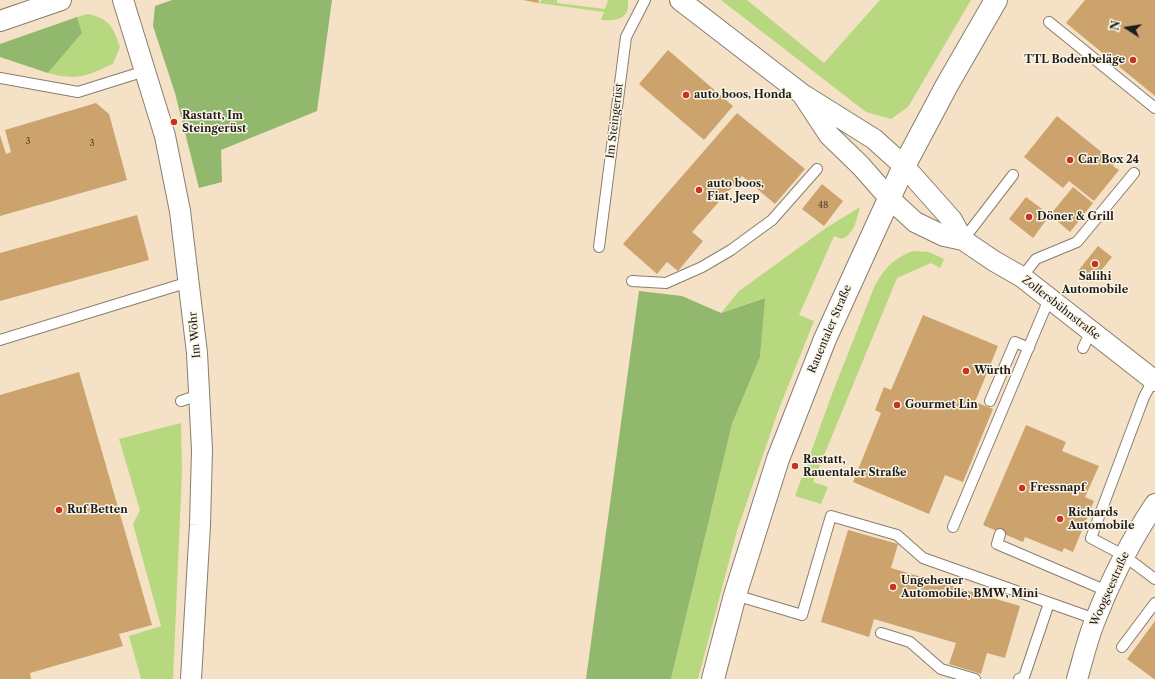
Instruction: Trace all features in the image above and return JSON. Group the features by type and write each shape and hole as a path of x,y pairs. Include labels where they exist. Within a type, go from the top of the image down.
{"street":[{"path":"0,21 62,0"},
{"name":"Im Wöhr","path":"123,0 165,136 180,211 189,282 190,398 202,450 200,525 190,679"},
{"path":"680,0 802,94 874,139 904,166"},
{"name":"Rauentaler Straße","path":"713,679 735,595 778,459 819,353 904,166 947,85 996,0"},
{"path":"802,94 830,135 861,166 889,198"},
{"name":"Zollersbühnstraße","path":"904,166 952,220 963,240"},
{"name":"Zollersbühnstraße","path":"889,198 915,222 944,236 963,240 994,262 1022,277 1049,299 1087,340 1154,381"},
{"name":"Woogseestraße","path":"1077,679 1095,619 1123,555 1154,509"}],"lane":[{"name":"Im Steingerüst","path":"599,247 626,37 645,0"},
{"path":"1049,22 1155,108"},
{"path":"0,78 78,92 145,71"},
{"path":"632,281 666,283 708,264 772,220 817,169"},
{"path":"1022,277 1036,259 1077,242 1134,172"},
{"path":"963,240 1013,175"},
{"path":"0,340 189,282"},
{"path":"953,527 1049,299"},
{"path":"990,401 1015,342 1028,348"},
{"path":"1154,381 1144,397 1091,538 1123,555 1155,579"},
{"path":"735,595 802,615 830,516 897,535 923,558 1095,619"},
{"path":"1000,534 997,544 1107,591"},
{"path":"1019,679 1024,678 1049,603"},
{"path":"1122,647 1155,603"},
{"path":"881,633 910,642 941,669 975,679"}],"green space":[{"path":"172,0 332,0 317,111 221,150 222,182 199,188 175,93 153,26 155,6"},
{"path":"542,0 557,0 557,3 605,9 608,0 628,0 628,7 627,12 621,18 601,20 604,12 538,3"},
{"path":"721,0 747,0 824,63 880,0 971,0 908,107 891,119 866,112"},
{"path":"88,14 106,21 113,29 120,47 113,64 96,72 75,77 48,73 82,33 77,17"},
{"path":"77,17 82,33 48,73 0,57 0,44"},
{"path":"860,207 854,226 850,233 842,239 834,236 799,315 814,321 777,414 737,531 698,679 671,679 732,424 760,357 764,298 721,313 739,291 826,228"},
{"path":"913,251 929,252 944,259 940,268 931,263 897,278 813,482 828,487 821,504 795,496 832,394 875,285 882,274 895,260"},
{"path":"639,291 682,296 721,313 765,298 760,357 732,424 671,679 586,679"},
{"path":"181,423 182,472 173,679 141,679 129,636 161,626 133,524 140,510 119,439"}],"building":[{"path":"523,0 539,0 538,3"},
{"name":"TTL Bodenbeläge","path":"1085,0 1155,0 1155,96 1066,23"},
{"name":"auto boos, Honda","path":"668,50 733,106 704,140 639,84"},
{"path":"96,103 109,114 127,180 0,216 0,135 6,154 11,152 5,130"},
{"name":"auto boos, Fiat, Jeep","path":"737,113 805,169 775,204 742,176 692,232 703,241 678,271 667,262 657,274 623,244"},
{"name":"Car Box 24","path":"1057,116 1115,163 1113,166 1119,170 1094,201 1069,181 1063,188 1024,157"},
{"path":"822,184 843,201 824,226 802,209"},
{"path":"1073,187 1093,203 1070,232 1050,215"},
{"name":"Döner & Grill","path":"1026,197 1050,215 1033,238 1009,219"},
{"path":"137,215 149,260 0,301 0,253"},
{"name":"Salihi Automobile","path":"1098,246 1112,257 1092,282 1078,271"},
{"path":"923,315 998,346 975,402 993,409 963,482 945,475 929,514 853,482 881,413 875,410 884,387 891,390"},
{"name":"Ruf Betten","path":"79,372 152,625 119,634 123,646 30,673 31,679 0,679 0,395"},
{"path":"1026,425 1066,442 1062,451 1099,466 1085,497 1094,501 1073,552 1064,548 1062,552 1025,537 1023,542 983,525"},
{"name":"Ungeheuer Automobile, BMW, Mini","path":"848,530 898,544 891,568 1020,606 1005,658 987,653 981,674 949,664 956,643 874,619 869,637 821,622"},
{"path":"1155,621 1155,679 1154,679 1127,659"}],"place":[{"name":"TTL Bodenbeläge","path":"1133,60"},
{"name":"auto boos, Honda","path":"686,95"},
{"name":"Rastatt, Im Steingerüst","path":"174,122"},
{"name":"Car Box 24","path":"1070,160"},
{"name":"auto boos, Fiat, Jeep","path":"699,190"},
{"name":"Döner & Grill","path":"1029,217"},
{"name":"Salihi Automobile","path":"1095,264"},
{"name":"Würth","path":"966,371"},
{"name":"Gourmet Lin","path":"897,405"},
{"name":"Rastatt, Rauentaler Straße","path":"795,466"},
{"name":"Fressnapf","path":"1022,488"},
{"name":"Ruf Betten","path":"59,510"},
{"name":"Richards Automobile","path":"1060,519"},
{"name":"Ungeheuer Automobile, BMW, Mini","path":"893,587"}]}
